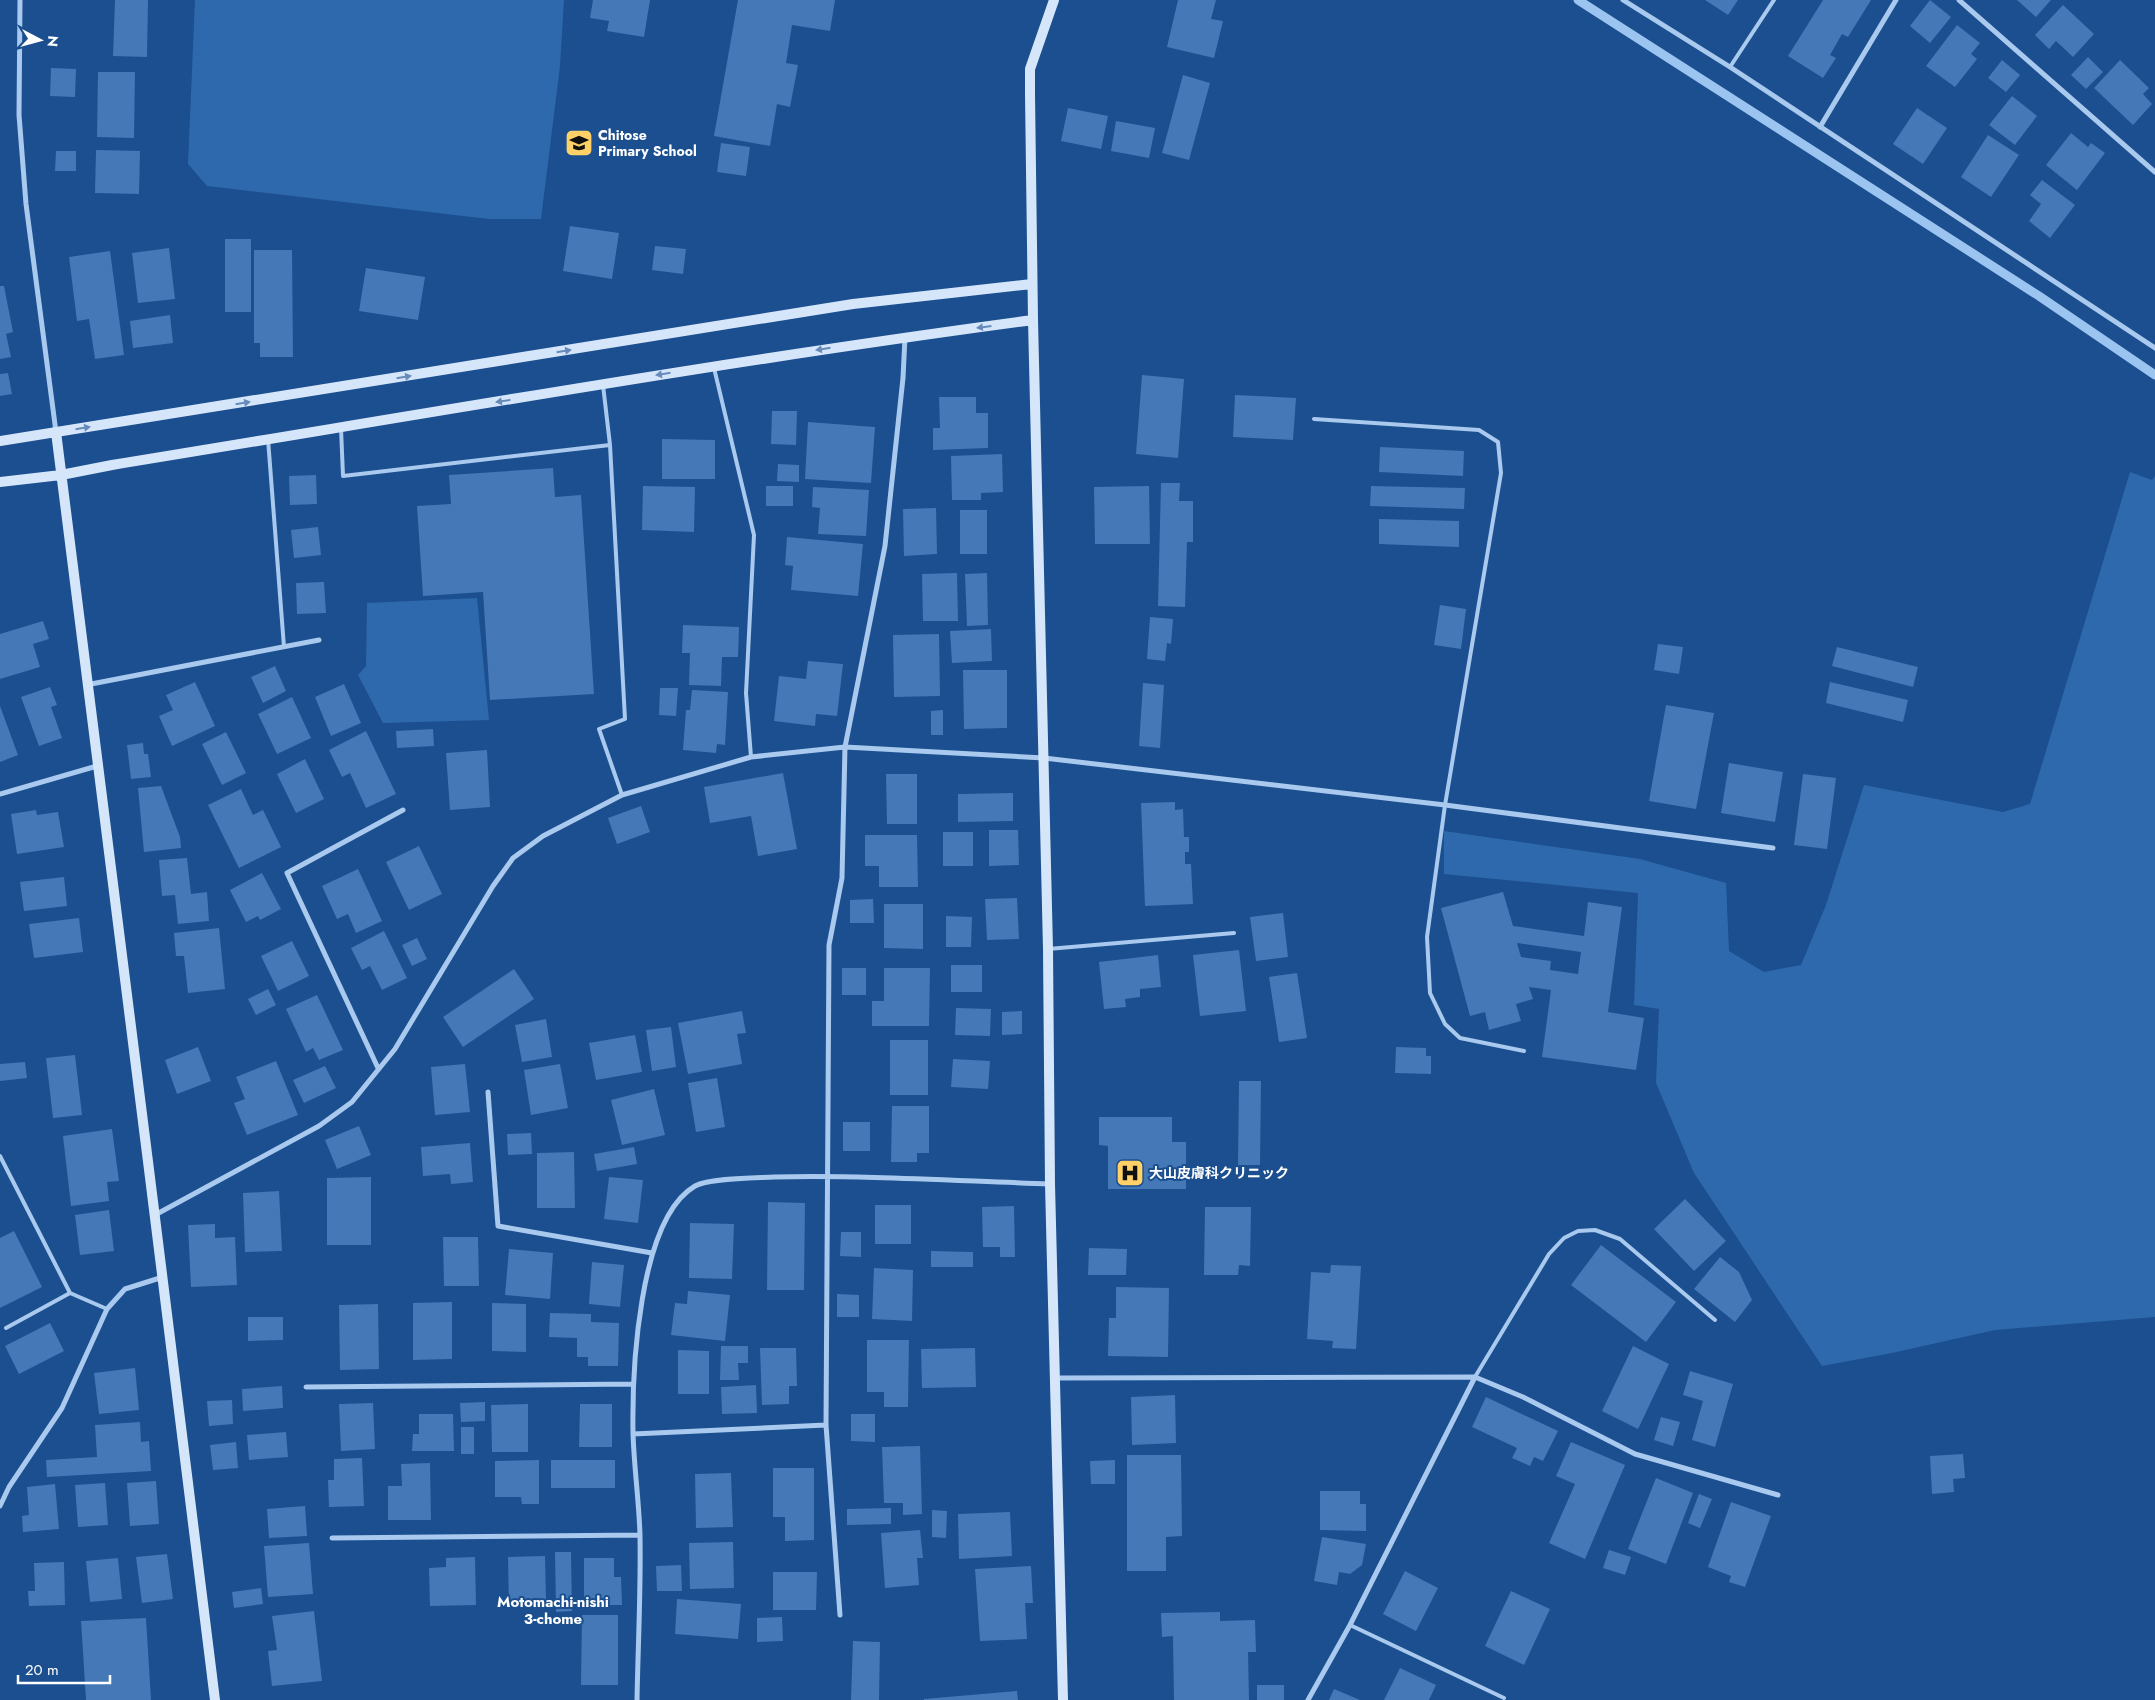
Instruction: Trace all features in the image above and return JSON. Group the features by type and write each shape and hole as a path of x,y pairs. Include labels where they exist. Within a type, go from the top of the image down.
{"street":[{"path":"20,0 18,115 26,204 56,432 86,685 164,1277 215,1700"},
{"path":"1054,0 1030,69 1032,284 1048,949 1050,1184 1063,1700"},
{"path":"1623,0 1730,67 2155,348"},
{"path":"1820,127 1896,0"},
{"path":"1959,0 2155,172"},
{"path":"0,441 853,304 1032,284"},
{"path":"0,482 61,475 713,366 1033,320"},
{"path":"840,1615 826,1425 826,1176 830,946 842,878 845,747 885,546 903,378 905,337"},
{"path":"86,685 318,640"},
{"path":"155,1215 319,1126 352,1102 395,1049 493,886 513,858 543,836 622,795 751,756 845,747 1044,758 1445,804 1773,848"},
{"path":"0,794 97,766"},
{"path":"378,1068 287,873 403,810"},
{"path":"488,1092 498,1226 652,1253"},
{"path":"637,1700 640,1535 633,1434 633,1384 639,1320 652,1253 660,1230 678,1200 696,1185 738,1178 826,1176 1050,1184"},
{"path":"0,1506 9,1487 62,1408 107,1309 125,1289 164,1277"},
{"path":"1056,1378 1474,1377 1523,1397 1635,1454 1778,1495"},
{"path":"1308,1700 1350,1626 1474,1377"},
{"path":"306,1387 633,1384"},
{"path":"633,1434 826,1425"},
{"path":"332,1538 640,1535"}],"lane":[{"path":"1730,67 1774,0"},
{"path":"713,366 754,535 746,693 751,756"},
{"path":"602,384 610,444 625,720 599,729 622,795"},
{"path":"1314,419 1479,430 1498,442 1501,473 1445,804 1427,938 1430,993 1445,1024 1460,1038 1524,1051"},
{"path":"341,428 343,476 610,444"},
{"path":"268,440 284,647"},
{"path":"1048,949 1234,932"},
{"path":"0,1156 70,1293 107,1309"},
{"path":"1474,1377 1549,1254 1564,1238 1578,1231 1595,1230 1620,1239 1715,1320"},
{"path":"6,1328 70,1293"},
{"path":"1350,1626 1504,1698"}],"shaded area":[{"path":"195,0 564,0 560,66 541,219 489,219 207,186 188,164"},
{"path":"2130,472 2152,480 2155,476 2155,1317 1995,1330 1892,1353 1822,1366 1694,1173 1656,1083 1659,1009 1634,1005 1638,893 1444,874 1444,831 1640,859 1726,883 1729,951 1764,972 1801,965 1826,905 1864,785 2003,812 2030,804"},
{"path":"477,598 489,720 383,723 358,675 366,666 367,603"}],"building":[{"path":"115,0 148,0 147,57 113,56"},
{"path":"593,0 650,0 644,37 607,31 609,21 590,18"},
{"path":"738,0 835,0 830,31 792,25 786,63 798,65 790,107 777,104 770,146 714,136"},
{"path":"1178,0 1216,0 1211,19 1223,21 1214,58 1167,47"},
{"path":"1705,0 1738,0 1728,15"},
{"path":"1823,0 1871,0 1848,37 1842,34 1830,55 1836,58 1823,78 1788,56"},
{"path":"1930,0 1951,17 1930,43 1910,26"},
{"path":"2017,0 2051,0 2036,17"},
{"path":"2063,5 2094,34 2073,57 2056,41 2049,49 2035,35"},
{"path":"1957,25 1980,43 1971,54 1977,59 1955,87 1926,66"},
{"path":"2088,57 2103,72 2086,89 2071,75"},
{"path":"2002,60 2020,75 2006,92 1988,78"},
{"path":"2120,60 2149,88 2143,94 2152,104 2133,125 2094,88"},
{"path":"51,68 76,69 75,97 50,96"},
{"path":"98,72 135,72 134,138 97,137"},
{"path":"1183,75 1210,83 1189,160 1162,153"},
{"path":"2012,96 2037,116 2015,145 1989,125"},
{"path":"1068,108 1108,116 1101,149 1061,141"},
{"path":"1917,108 1947,128 1923,164 1893,144"},
{"path":"1116,121 1155,128 1149,158 1111,151"},
{"path":"2071,133 2088,147 2091,143 2105,153 2077,190 2046,165"},
{"path":"1988,135 2019,155 1991,197 1961,177"},
{"path":"721,143 750,147 746,176 717,172"},
{"path":"96,150 140,151 139,194 95,193"},
{"path":"56,151 76,151 76,171 55,171"},
{"path":"2042,180 2075,205 2050,238 2029,221 2041,204 2030,195"},
{"path":"570,226 619,233 612,279 563,271"},
{"path":"225,239 251,239 251,312 225,312"},
{"path":"655,246 686,249 683,274 652,270"},
{"path":"169,248 175,299 138,303 132,253"},
{"path":"254,250 292,250 293,357 260,357 260,343 254,343"},
{"path":"110,251 124,355 95,359 89,319 77,321 69,257"},
{"path":"366,268 425,277 418,320 359,311"},
{"path":"0,286 4,286 13,332 6,334 11,357 0,359"},
{"path":"170,315 173,343 133,348 130,321"},
{"path":"8,373 12,394 0,396 0,374"},
{"path":"1142,375 1184,379 1178,458 1136,454"},
{"path":"1235,395 1296,398 1293,440 1233,437"},
{"path":"939,397 976,397 976,413 988,413 988,448 933,450 933,428 940,428"},
{"path":"772,411 797,411 796,445 771,444"},
{"path":"808,422 875,427 871,483 805,479"},
{"path":"662,439 715,440 715,479 662,479"},
{"path":"1380,447 1464,451 1463,476 1379,472"},
{"path":"1002,454 1003,492 981,493 981,500 952,500 951,456"},
{"path":"778,464 799,465 799,482 777,481"},
{"path":"553,468 555,497 581,495 594,694 490,700 483,592 423,596 417,506 451,504 449,475"},
{"path":"316,475 317,504 290,505 289,476"},
{"path":"1161,483 1180,483 1179,501 1193,501 1193,542 1187,542 1185,607 1158,606"},
{"path":"643,486 695,487 694,532 642,530"},
{"path":"766,486 793,486 793,506 766,506"},
{"path":"1149,486 1150,544 1095,544 1094,487"},
{"path":"1371,486 1465,488 1464,509 1370,506"},
{"path":"813,487 869,490 866,536 818,534 820,508 812,507"},
{"path":"936,508 937,554 904,556 903,509"},
{"path":"960,510 987,510 987,554 960,554"},
{"path":"1379,519 1459,521 1459,547 1379,544"},
{"path":"318,527 321,555 294,558 291,530"},
{"path":"787,537 863,544 858,596 791,590 793,566 785,565"},
{"path":"957,573 958,621 923,621 922,574"},
{"path":"987,573 988,625 967,626 965,574"},
{"path":"324,582 326,613 297,614 296,583"},
{"path":"1440,605 1466,609 1461,649 1434,645"},
{"path":"1150,617 1173,619 1171,644 1167,643 1165,661 1147,659"},
{"path":"43,621 49,639 33,644 40,667 0,679 0,634"},
{"path":"683,625 739,627 738,657 722,657 721,686 689,685 690,653 682,653"},
{"path":"991,629 992,661 952,663 950,631"},
{"path":"939,634 940,696 894,697 893,635"},
{"path":"1658,644 1683,647 1679,674 1654,670"},
{"path":"1837,647 1918,667 1913,687 1832,666"},
{"path":"808,661 843,664 837,716 816,714 815,726 774,721 779,676 806,679"},
{"path":"275,666 286,691 263,703 251,677"},
{"path":"963,670 1007,670 1007,728 964,729"},
{"path":"195,682 215,726 172,746 159,716 173,710 166,695"},
{"path":"1830,682 1908,700 1903,722 1826,703"},
{"path":"1143,683 1164,685 1160,748 1139,746"},
{"path":"344,684 361,723 331,736 315,697"},
{"path":"50,687 57,705 51,707 62,738 39,746 21,697"},
{"path":"660,688 678,688 676,716 659,715"},
{"path":"692,690 728,692 725,745 717,744 716,753 683,750 686,710 690,710"},
{"path":"292,697 311,738 277,754 258,714"},
{"path":"1666,705 1714,713 1696,809 1649,801"},
{"path":"0,706 18,755 0,762"},
{"path":"943,710 943,735 931,735 931,711"},
{"path":"433,729 434,746 397,748 396,731"},
{"path":"366,731 396,794 366,808 350,773 342,777 329,750"},
{"path":"226,732 246,773 222,785 202,744"},
{"path":"143,743 144,754 148,754 151,777 131,779 127,745"},
{"path":"487,750 490,807 450,810 446,753"},
{"path":"305,759 324,799 296,813 277,774"},
{"path":"1729,763 1783,772 1775,822 1721,813"},
{"path":"783,773 797,849 758,856 751,816 710,823 704,787"},
{"path":"886,774 917,774 917,824 887,824"},
{"path":"1803,774 1836,778 1827,849 1794,845"},
{"path":"161,786 180,837 181,848 144,852 138,788"},
{"path":"241,789 253,815 263,810 281,847 239,868 208,805"},
{"path":"1013,793 1013,821 958,822 958,794"},
{"path":"1175,802 1175,810 1183,809 1184,837 1189,837 1189,852 1185,852 1185,864 1191,864 1193,904 1145,906 1141,803"},
{"path":"641,806 650,832 617,844 608,818"},
{"path":"36,810 37,815 58,812 64,847 17,854 11,814"},
{"path":"989,830 1018,830 1019,865 989,866"},
{"path":"943,832 973,832 973,866 943,866"},
{"path":"865,835 917,835 918,887 879,887 879,866 865,866"},
{"path":"419,846 442,894 409,910 386,862"},
{"path":"187,858 191,894 207,892 209,921 178,924 175,895 162,896 159,860"},
{"path":"358,869 382,921 356,933 348,914 337,919 322,886"},
{"path":"262,873 281,909 260,920 258,916 246,922 230,890"},
{"path":"64,877 67,906 24,911 20,882"},
{"path":"1503,892 1513,926 1584,936 1588,902 1622,907 1608,1012 1644,1018 1636,1070 1542,1057 1551,990 1529,987 1533,999 1516,1004 1521,1021 1489,1030 1485,1012 1470,1016 1441,908","holes":["1517,943 1581,952 1578,974 1550,970 1551,961 1521,957"]},
{"path":"1017,898 1019,939 987,940 985,899"},
{"path":"873,899 874,923 850,923 850,900"},
{"path":"884,904 923,904 923,949 884,948"},
{"path":"1283,913 1288,957 1256,961 1250,917"},
{"path":"946,916 972,917 971,947 946,947"},
{"path":"79,918 83,952 34,958 29,924"},
{"path":"219,928 225,989 188,993 184,956 176,956 174,933"},
{"path":"384,931 407,978 382,990 370,966 362,970 351,948"},
{"path":"417,938 427,959 412,966 402,945"},
{"path":"292,941 309,976 278,991 261,956"},
{"path":"1239,950 1246,1011 1200,1016 1193,955"},
{"path":"1158,955 1161,987 1140,989 1140,997 1125,999 1126,1007 1104,1009 1099,962"},
{"path":"951,965 982,965 982,992 951,992"},
{"path":"842,968 866,968 866,995 842,995"},
{"path":"884,968 930,968 929,1026 872,1026 872,1001 884,1001"},
{"path":"514,969 534,999 463,1047 443,1017"},
{"path":"1297,973 1307,1038 1279,1042 1269,977"},
{"path":"268,989 276,1005 256,1015 248,999"},
{"path":"317,995 343,1050 319,1060 313,1048 306,1052 286,1009"},
{"path":"956,1008 991,1009 990,1036 955,1035"},
{"path":"742,1011 746,1033 737,1034 742,1064 688,1074 678,1023"},
{"path":"1022,1011 1022,1034 1002,1035 1002,1012"},
{"path":"546,1019 552,1057 522,1062 515,1025"},
{"path":"671,1027 676,1067 652,1071 646,1030"},
{"path":"635,1035 642,1072 596,1080 589,1043"},
{"path":"890,1040 928,1040 928,1095 890,1095"},
{"path":"198,1047 211,1081 177,1094 165,1060"},
{"path":"1396,1047 1426,1048 1426,1056 1431,1056 1431,1074 1395,1073"},
{"path":"75,1055 82,1115 53,1118 46,1058"},
{"path":"953,1059 990,1061 988,1089 951,1087"},
{"path":"276,1061 298,1115 247,1135 234,1103 245,1099 236,1077"},
{"path":"25,1062 27,1078 0,1081 0,1064"},
{"path":"465,1064 470,1112 435,1115 431,1067"},
{"path":"560,1064 568,1108 531,1115 524,1070"},
{"path":"325,1066 336,1088 304,1103 293,1080"},
{"path":"717,1078 725,1127 696,1132 688,1083"},
{"path":"1239,1081 1261,1081 1260,1165 1238,1165"},
{"path":"654,1089 665,1135 622,1145 611,1100"},
{"path":"892,1106 929,1106 929,1153 917,1153 917,1162 891,1162"},
{"path":"1099,1117 1172,1117 1172,1142 1186,1142 1186,1189 1108,1189 1108,1146 1099,1145"},
{"path":"843,1122 870,1122 870,1151 843,1151"},
{"path":"359,1126 371,1155 337,1169 325,1140"},
{"path":"112,1129 119,1181 107,1182 109,1201 71,1206 63,1136"},
{"path":"531,1133 532,1154 508,1155 507,1134"},
{"path":"470,1143 473,1182 451,1184 450,1174 423,1176 421,1147"},
{"path":"634,1147 637,1164 597,1171 594,1154"},
{"path":"574,1152 575,1208 537,1208 537,1153"},
{"path":"371,1177 371,1245 327,1245 327,1178"},
{"path":"609,1177 643,1180 638,1223 604,1219"},
{"path":"279,1191 282,1251 245,1252 243,1193"},
{"path":"1685,1199 1726,1241 1694,1271 1654,1229"},
{"path":"768,1202 805,1203 804,1290 767,1290"},
{"path":"875,1205 911,1205 911,1244 875,1244"},
{"path":"1014,1206 1015,1257 1000,1257 1000,1247 983,1247 982,1207"},
{"path":"1205,1207 1251,1207 1250,1266 1239,1265 1238,1275 1204,1275"},
{"path":"109,1210 114,1251 80,1255 75,1215"},
{"path":"690,1223 734,1224 732,1279 689,1278"},
{"path":"215,1224 215,1238 235,1237 237,1285 191,1287 188,1225"},
{"path":"14,1231 42,1287 0,1308 0,1238"},
{"path":"841,1232 861,1232 861,1257 840,1256"},
{"path":"443,1237 478,1237 479,1286 444,1286"},
{"path":"1601,1245 1676,1302 1646,1342 1571,1285"},
{"path":"1089,1248 1127,1249 1126,1275 1088,1275"},
{"path":"509,1249 553,1253 550,1299 505,1295"},
{"path":"931,1251 973,1252 973,1267 931,1267"},
{"path":"1720,1257 1739,1272 1752,1300 1735,1322 1694,1289"},
{"path":"592,1262 624,1265 620,1307 589,1304"},
{"path":"1331,1265 1361,1266 1356,1349 1332,1348 1333,1341 1307,1339 1311,1272 1330,1273"},
{"path":"874,1268 913,1270 912,1321 872,1319"},
{"path":"1116,1287 1169,1288 1168,1357 1108,1356 1109,1318 1116,1318"},
{"path":"688,1291 730,1295 725,1341 671,1335 675,1303 687,1304"},
{"path":"837,1294 859,1295 859,1317 837,1317"},
{"path":"452,1302 452,1359 413,1360 413,1303"},
{"path":"492,1303 526,1304 526,1352 492,1351"},
{"path":"378,1304 379,1369 340,1370 339,1305"},
{"path":"550,1313 591,1314 591,1322 619,1323 618,1366 588,1366 588,1357 577,1357 577,1338 549,1337"},
{"path":"248,1317 283,1317 283,1340 248,1341"},
{"path":"50,1323 64,1351 19,1374 5,1346"},
{"path":"867,1340 909,1340 908,1407 884,1407 884,1392 867,1392"},
{"path":"721,1346 748,1346 748,1363 738,1363 739,1380 720,1380"},
{"path":"1633,1346 1669,1364 1638,1429 1602,1411"},
{"path":"760,1348 796,1348 797,1386 789,1386 789,1404 762,1405"},
{"path":"975,1348 976,1387 922,1388 921,1349"},
{"path":"678,1350 709,1351 709,1394 678,1394"},
{"path":"135,1368 139,1410 99,1414 94,1373"},
{"path":"1690,1371 1733,1384 1715,1447 1692,1440 1703,1401 1683,1395"},
{"path":"756,1385 757,1413 722,1414 721,1387"},
{"path":"282,1386 283,1408 243,1411 242,1389"},
{"path":"1175,1395 1176,1443 1132,1445 1131,1397"},
{"path":"1486,1397 1558,1431 1543,1461 1534,1457 1530,1466 1512,1458 1517,1448 1472,1427"},
{"path":"232,1400 233,1424 209,1426 207,1401"},
{"path":"485,1402 485,1421 461,1422 460,1403"},
{"path":"373,1403 375,1449 341,1451 339,1404"},
{"path":"528,1404 528,1452 492,1452 491,1405"},
{"path":"580,1404 612,1404 612,1447 579,1447"},
{"path":"419,1414 453,1414 454,1451 412,1451 413,1434 419,1434"},
{"path":"851,1414 875,1414 875,1442 851,1441"},
{"path":"1661,1417 1680,1422 1673,1446 1654,1440"},
{"path":"140,1422 141,1442 149,1441 151,1471 47,1477 46,1460 97,1457 95,1425"},
{"path":"461,1427 474,1427 474,1454 461,1454"},
{"path":"286,1432 288,1457 249,1460 247,1435"},
{"path":"236,1442 238,1468 213,1470 210,1445"},
{"path":"1571,1442 1625,1465 1585,1559 1549,1543 1575,1484 1556,1476"},
{"path":"920,1446 922,1514 903,1515 903,1503 884,1503 882,1447"},
{"path":"1963,1454 1965,1478 1953,1479 1954,1492 1932,1494 1930,1456"},
{"path":"1127,1455 1181,1455 1182,1536 1166,1537 1166,1571 1127,1571"},
{"path":"362,1458 364,1506 329,1507 328,1480 334,1480 334,1459"},
{"path":"539,1460 539,1504 522,1504 521,1497 495,1497 495,1461"},
{"path":"551,1460 615,1460 615,1488 551,1488"},
{"path":"1115,1460 1115,1484 1091,1484 1090,1461"},
{"path":"430,1463 431,1520 388,1520 388,1486 402,1486 401,1464"},
{"path":"773,1468 814,1468 814,1540 785,1541 785,1517 773,1517"},
{"path":"731,1473 733,1527 696,1528 695,1474"},
{"path":"1656,1478 1693,1493 1666,1564 1628,1549"},
{"path":"156,1481 159,1524 130,1526 127,1483"},
{"path":"105,1483 108,1525 78,1527 75,1485"},
{"path":"55,1484 59,1529 23,1532 22,1516 29,1515 27,1487"},
{"path":"1320,1491 1360,1491 1360,1504 1366,1504 1366,1531 1320,1530"},
{"path":"1699,1494 1712,1499 1700,1528 1688,1523"},
{"path":"1731,1502 1771,1516 1745,1587 1729,1582 1731,1576 1708,1567"},
{"path":"305,1506 307,1536 269,1538 267,1509"},
{"path":"891,1508 891,1524 847,1525 847,1509"},
{"path":"932,1510 947,1511 946,1538 932,1537"},
{"path":"1010,1512 1012,1556 959,1559 958,1514"},
{"path":"920,1530 923,1558 917,1558 919,1585 885,1588 881,1533"},
{"path":"1322,1537 1366,1544 1362,1565 1350,1574 1339,1572 1337,1585 1314,1581"},
{"path":"733,1542 734,1588 690,1589 689,1543"},
{"path":"309,1543 313,1594 268,1597 264,1546"},
{"path":"1609,1550 1631,1557 1625,1575 1603,1568"},
{"path":"555,1552 571,1552 572,1611 556,1612"},
{"path":"167,1554 173,1599 142,1603 136,1557"},
{"path":"545,1556 546,1600 530,1601 530,1607 509,1608 508,1557"},
{"path":"475,1557 476,1605 430,1606 429,1568 446,1567 446,1558"},
{"path":"118,1558 122,1599 90,1602 86,1561"},
{"path":"584,1558 614,1558 614,1577 621,1577 622,1605 584,1605"},
{"path":"64,1562 65,1605 29,1606 28,1591 35,1591 34,1563"},
{"path":"681,1565 682,1591 657,1591 656,1566"},
{"path":"1031,1566 1033,1603 1025,1603 1027,1639 980,1641 975,1569"},
{"path":"1405,1571 1438,1588 1416,1631 1383,1614"},
{"path":"773,1572 817,1572 816,1610 773,1610"},
{"path":"261,1588 263,1604 234,1608 232,1592"},
{"path":"1511,1591 1550,1609 1524,1665 1485,1646"},
{"path":"677,1599 741,1604 738,1639 675,1634"},
{"path":"314,1611 322,1681 272,1686 268,1651 277,1650 272,1616"},
{"path":"1220,1612 1220,1621 1255,1620 1256,1652 1248,1652 1249,1700 1174,1700 1173,1636 1162,1637 1161,1613"},
{"path":"582,1615 618,1615 618,1685 581,1685"},
{"path":"782,1617 783,1641 757,1642 757,1618"},
{"path":"146,1618 151,1700 86,1700 81,1621"},
{"path":"853,1641 880,1642 879,1700 851,1700"},
{"path":"1400,1668 1436,1685 1429,1700 1384,1700"},
{"path":"1257,1685 1284,1685 1284,1700 1257,1700"},
{"path":"1334,1689 1360,1700 1329,1700"},
{"path":"1017,1691 1018,1700 924,1700 924,1699"}],"waterway":[{"path":"1578,0 2039,296 2155,375"}],"place":[{"name":"Chitose Primary School","path":"579,143"},
{"name":"大山皮膚科クリニック","path":"1130,1173"}],"district":[{"name":"Motomachi-nishi 3-chome","path":"553,1610"}]}
